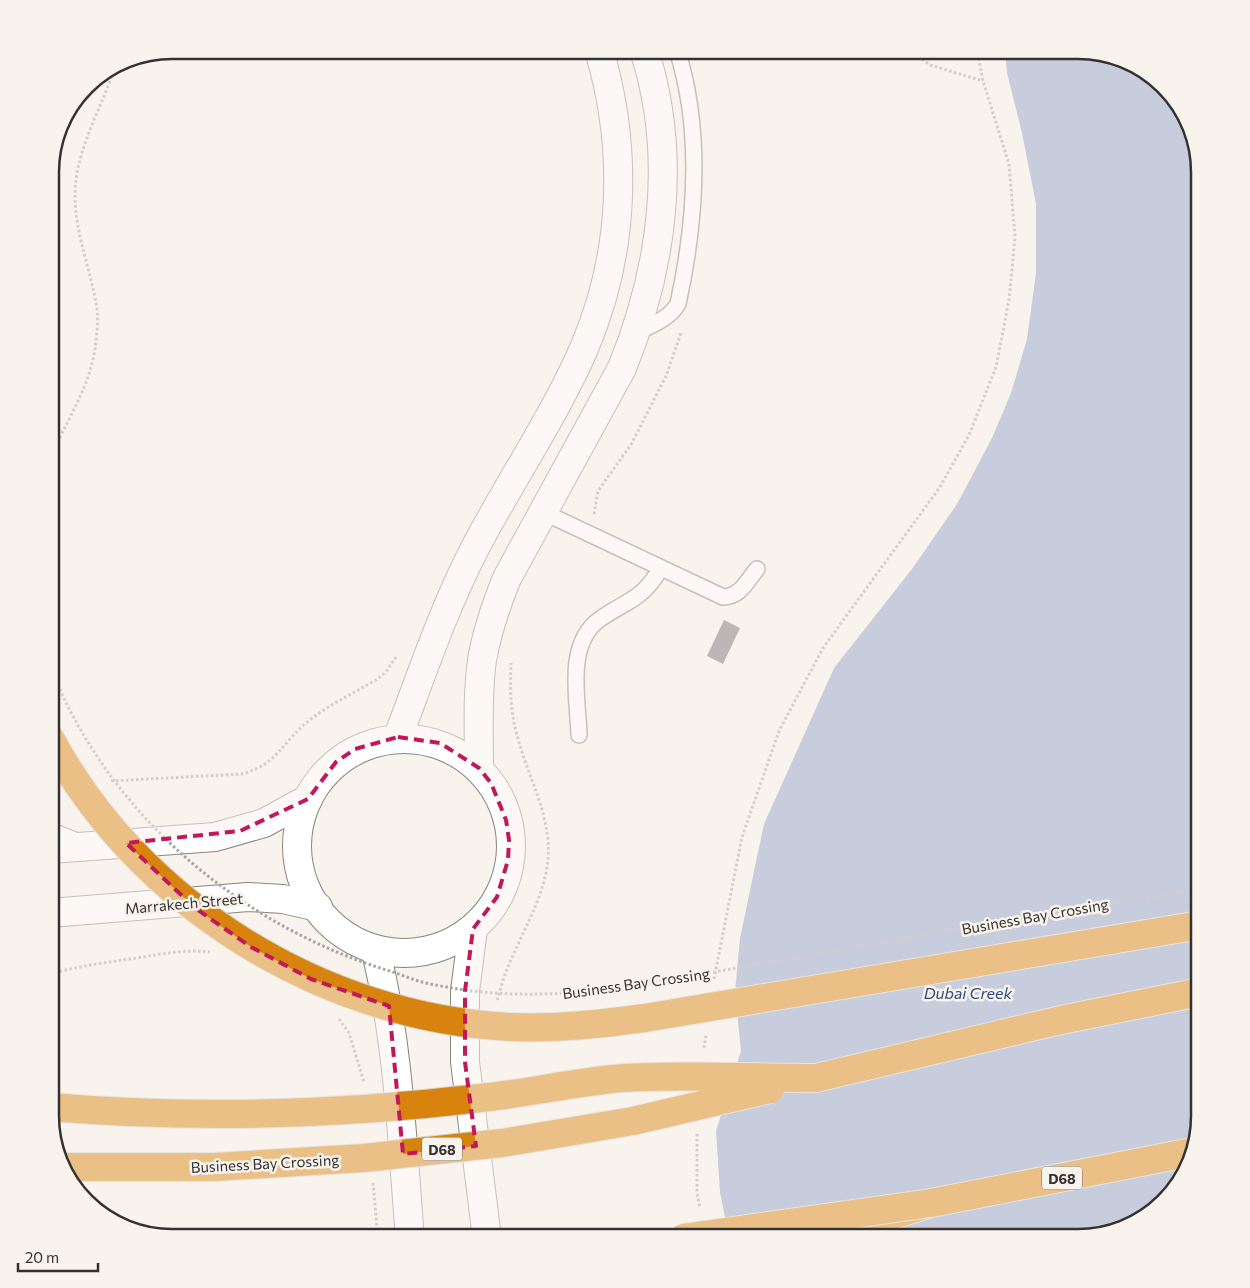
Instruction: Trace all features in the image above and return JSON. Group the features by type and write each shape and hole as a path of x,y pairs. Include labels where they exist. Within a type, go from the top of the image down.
{"highway":[{"path":"59,754 98,812 144,863 195,908 251,947 311,979 375,1002 442,1019 509,1027 587,1026 645,1018 1191,927"},
{"name":"Business Bay Crossing","path":"71,1167 215,1168 364,1158 502,1143 633,1121 1062,1020 1191,994"},
{"path":"59,1108 101,1111 228,1114 346,1110 482,1098 620,1079 816,1078"},
{"name":"D68","path":"747,1229 932,1203 1185,1153"},
{"path":"849,1229 932,1203"}],"street":[{"path":"398,737 460,580 492,515 568,382 599,310 609,272 616,233 619,194 619,154 614,115 601,59"},
{"path":"479,768 479,688 488,632 507,578 605,400 636,334 656,256 661,217 663,177 655,97 646,59"},
{"path":"398,737 440,743 460,753 479,768 500,801 506,820 508,860 497,897 473,929 457,941 438,950 418,954 397,955 376,952 343,934 318,907 307,887 301,865 299,843 302,820 308,799 320,779 336,762 355,750 376,741 398,737"},
{"path":"63,848 223,835 264,823 308,799"},
{"name":"Marrakech Street","path":"59,912 248,897 283,899 318,907"},
{"path":"473,929 465,991 465,1062 487,1229"},
{"path":"376,952 386,992 393,1036 409,1229"}],"lane":[{"path":"636,334 666,318 678,304 688,257 693,208 692,135 687,94 679,59"},
{"path":"543,512 718,595 729,597 739,592 757,570"},
{"path":"579,736 577,661 584,637 599,620 645,591 660,568"}],"path":[{"path":"922,59 930,65 983,81"},
{"path":"713,988 742,838 779,731 824,648 940,487 969,435 996,367 1009,300 1015,237 1009,164 983,81 979,59"},
{"path":"59,442 88,379 95,351 97,305 77,222 75,196 78,167 86,137 111,77"},
{"path":"109,781 233,774 256,769 277,755 298,729 310,719 385,673 397,656"},
{"name":"Business Bay Crossing","path":"59,688 92,748 134,805 182,855 236,898 296,935 360,963 435,985 512,995 575,994 635,986 1031,916 1191,890"},
{"path":"59,971 75,967 196,950 212,953"},
{"path":"335,1013 349,1033 364,1074 364,1084"},
{"path":"703,1053 707,1026"},
{"path":"697,1128 697,1193 700,1211"},
{"path":"373,1180 377,1229"}],"highlighted area":[{"path":"398,737 440,743 479,768 491,783 506,820 509,840 508,860 497,897 473,929 465,991 465,1062 476,1146 403,1154 389,1006 311,979 251,947 195,908 126,843 240,831 308,799 336,762 355,749"}],"water":[{"name":"Dubai Creek","path":"1006,59 1085,59 1121,67 1147,82 1168,103 1183,129 1189,150 1191,165 1191,1123 1189,1138 1183,1159 1176,1173 1153,1201 1128,1218 1100,1227 1085,1229 727,1229 720,1192 716,1131 741,1051 735,992 740,938 764,824 834,668 912,569 957,504 992,438 1011,393 1027,339 1036,273 1036,204 1022,133 1007,73"}],"building":[{"path":"724,620 740,628 723,664 707,656"}]}
